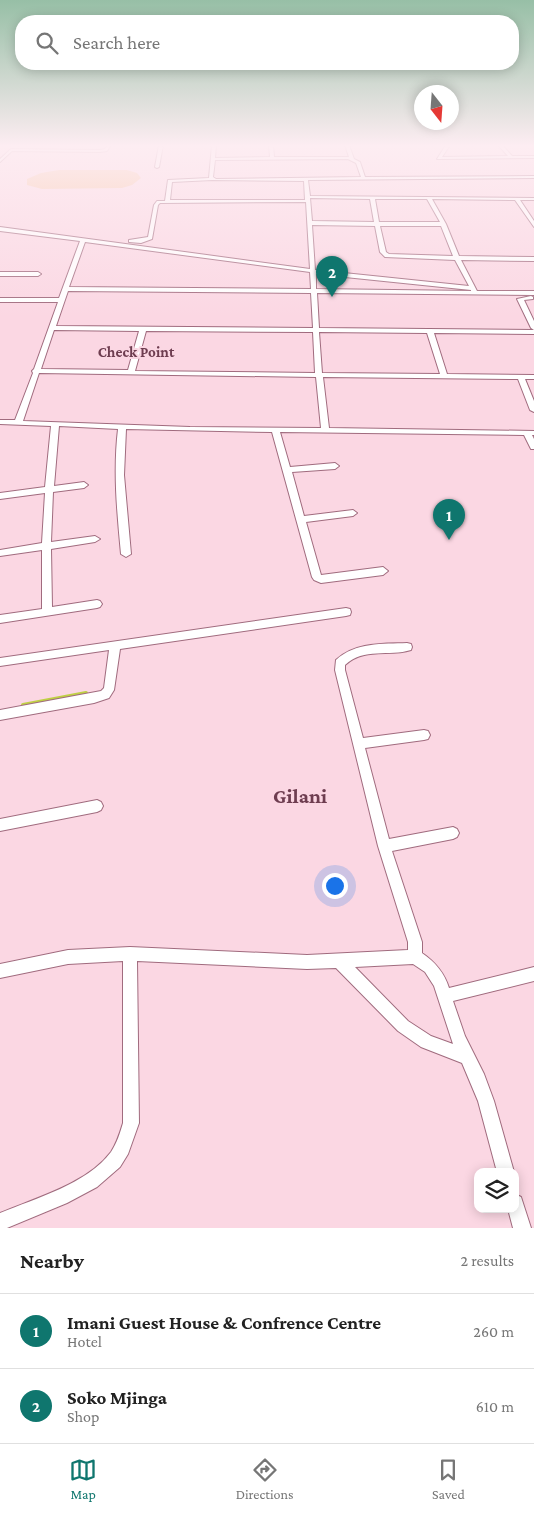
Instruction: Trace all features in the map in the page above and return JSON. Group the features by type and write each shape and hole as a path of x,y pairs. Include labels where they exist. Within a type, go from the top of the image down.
{"street":[{"path":"99,242 141,241 150,238 156,204 159,202"},
{"path":"307,202 318,375 325,431"},
{"path":"373,202 383,252 387,256 534,259"},
{"path":"431,202 474,290"},
{"path":"518,202 534,225"},
{"path":"310,223 443,224"},
{"path":"0,230 474,290"},
{"path":"19,421 83,240"},
{"path":"0,274 38,274"},
{"path":"65,289 313,292 474,290 534,293"},
{"path":"52,328 430,332 534,330 520,299 525,297 534,298"},
{"path":"0,300 61,300"},
{"path":"130,372 143,329"},
{"path":"430,332 444,375"},
{"path":"36,372 534,376"},
{"path":"520,376 534,410"},
{"path":"0,422 19,421 122,427 276,431 530,433 534,447"},
{"path":"47,612 45,548 48,490 55,424"},
{"path":"122,427 120,472 126,554"},
{"path":"276,431 289,470 317,577 321,579 383,571"},
{"path":"289,470 335,466"},
{"path":"0,496 84,485"},
{"path":"301,520 353,513"},
{"path":"0,553 45,548 95,539"},
{"path":"0,619 97,604"},
{"path":"0,662 346,612"},
{"path":"0,715 105,695 109,690 115,645"},
{"path":"407,647 356,652 345,657 340,663 384,846 416,942 416,957"},
{"path":"358,744 424,735"},
{"path":"0,825 97,806"},
{"path":"384,846 453,833"},
{"path":"0,1222 86,1184 103,1173 116,1160 131,1123 130,954"},
{"path":"0,971 68,958 130,954 306,962 416,957 434,972 445,996 458,1039 486,1101 505,1168"},
{"path":"339,961 403,1026 426,1042 468,1058"},
{"path":"445,996 534,974"},
{"path":"518,1213 522,1228"}],"waterway":[{"path":"23,705 86,693"}],"place":[{"name":"Soko Mjinga","path":"332,297"},
{"name":"Imani Guest House & Confrence Centre","path":"449,540"}],"district":[{"name":"Check Point","path":"136,352"},
{"name":"Gilani","path":"300,796"}]}
